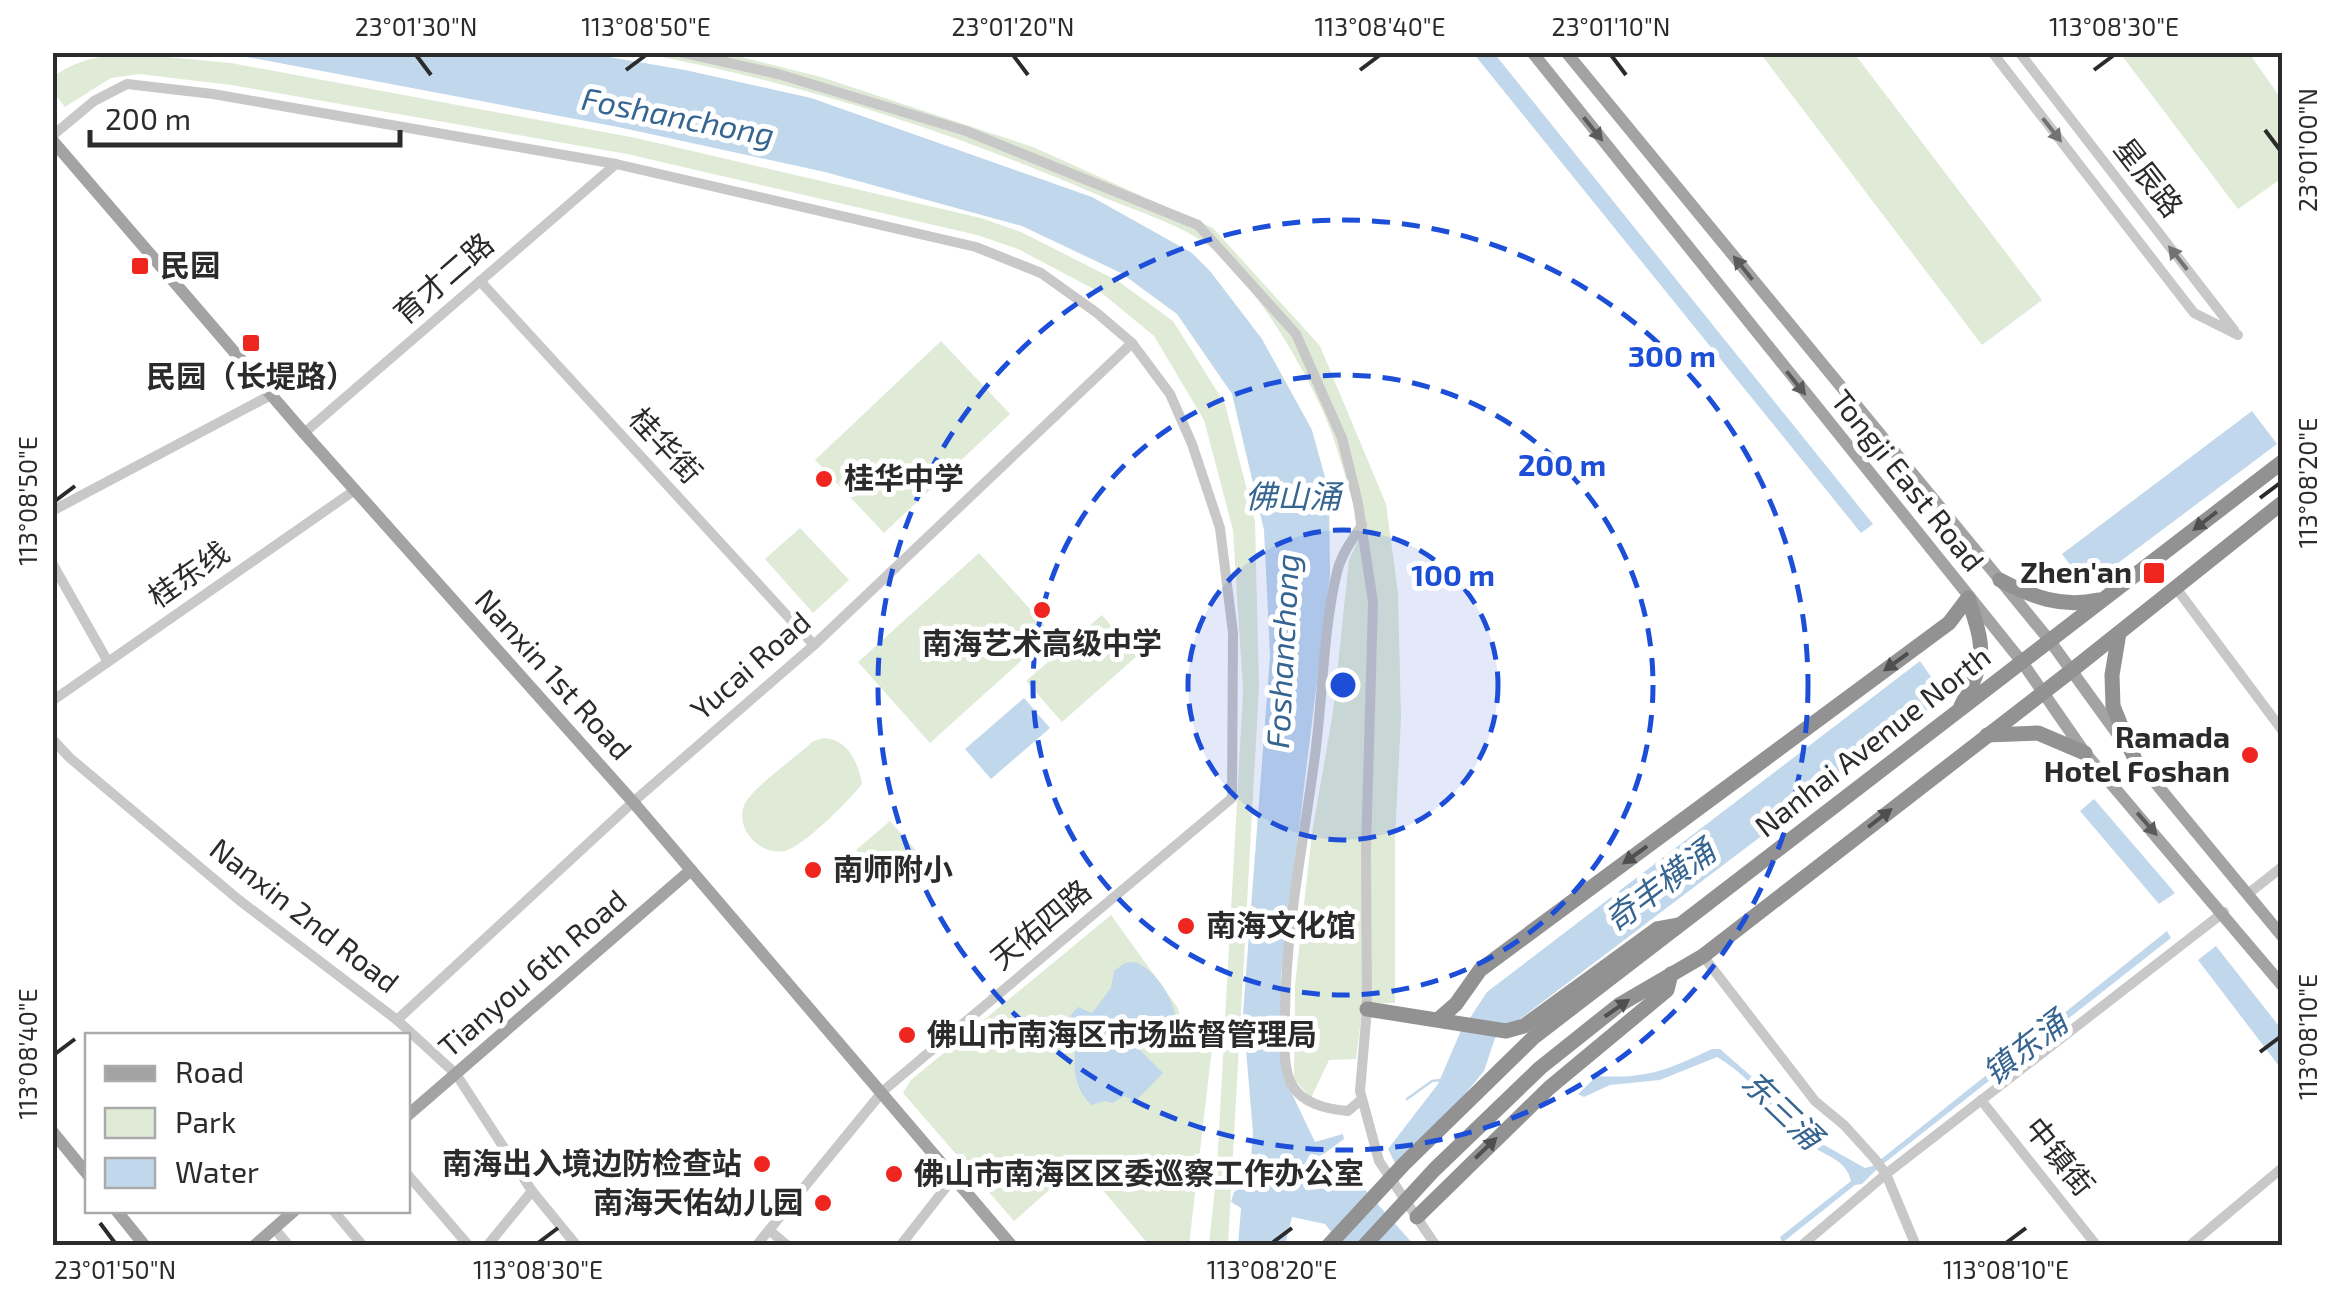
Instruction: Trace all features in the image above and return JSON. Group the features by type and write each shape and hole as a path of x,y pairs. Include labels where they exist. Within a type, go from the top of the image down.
{"highway":[{"name":"Nanhai Avenue North","path":"1328,1246 1519,1050 2282,462"},
{"path":"1364,1246 1434,1170 1540,1068 1619,1005 1703,956 2282,503"},
{"path":"2000,580 2046,600 2080,604 2102,600"},
{"path":"1958,712 1979,672 1983,648 1968,598"},
{"path":"1440,1018 1456,1004 1480,970 1950,623 1968,598"},
{"path":"2119,633 2112,675 2113,706 2134,757"},
{"path":"1987,735 2038,732 2085,752"},
{"path":"1367,1009 1506,1031 1524,1026 1657,929 1681,924"},
{"path":"1417,1217 1549,1088 1667,990 1670,974"}],"main road":[{"name":"Tongji East Road","path":"1532,52 2022,662 2085,752 2282,985"},
{"name":"Tongji East Road","path":"1566,52 2050,640 2134,757 2282,936"},
{"name":"Nanxin 1st Road","path":"52,138 304,433 691,870 1012,1246"},
{"name":"Tianyou 6th Road","path":"410,1113 691,870"},
{"path":"52,1131 58,1149 85,1172"},
{"path":"118,1213 145,1246"},
{"path":"254,1246 292,1213"}],"street":[{"path":"680,52 778,74 966,131 1198,225 1296,334 1342,438 1362,525 1373,602 1366,850 1367,1009 1362,1098 1378,1160 1436,1246"},
{"name":"星辰路","path":"1992,52 2194,314 2238,335 2019,52"},
{"path":"52,138 94,101 127,84 213,94 616,164 976,248 1041,273 1132,343"},
{"name":"育才二路","path":"304,433 616,164"},
{"name":"桂华街","path":"480,281 814,645"},
{"name":"Yucai Road","path":"397,1020 632,802 814,645 1132,343"},
{"name":"天佑四路","path":"756,1246 882,1091 1232,798 1233,633 1220,528 1192,444 1170,394 1132,343"},
{"path":"52,510 271,394"},
{"name":"桂东线","path":"52,701 355,490"},
{"path":"1362,525 1341,558 1330,609 1315,758 1286,966 1285,1051 1290,1081 1302,1098 1329,1109 1348,1111 1362,1098"},
{"path":"52,564 108,662"},
{"path":"2176,588 2282,730"},
{"name":"Nanxin 2nd Road","path":"52,739 240,900 397,1020 456,1074 532,1191 576,1246"},
{"path":"2249,893 2282,867"},
{"path":"1800,1246 1886,1174 2224,912"},
{"path":"1703,956 1814,1101 1844,1125 1886,1174 1916,1246"},
{"name":"中镇街","path":"1981,1100 2098,1246"},
{"path":"2189,1246 2282,1168"},
{"path":"410,1177 468,1246"},
{"path":"900,1246 954,1177"},
{"path":"486,1246 532,1191"},
{"path":"336,1213 363,1246"},
{"path":"274,1228 289,1246"},
{"path":"769,1230 788,1246"}],"green space":[{"path":"641,53 725,53 821,77 1033,147 1213,228 1320,346 1386,504 1398,592 1401,718 1395,838 1395,1003 1363,1004 1356,1059 1329,1060 1311,1098 1294,1079 1295,985 1312,833 1333,712 1349,560 1358,530 1350,491 1326,420 1280,333 1221,257 1191,234 1166,222 987,150 873,111 758,78"},
{"path":"1760,53 1854,53 2042,300 1982,345"},
{"path":"2120,53 2249,53 2282,100 2282,178 2238,209"},
{"path":"135,54 231,63 636,138 981,218 1021,232 1118,281 1173,321 1225,404 1255,521 1259,688 1228,1245 1209,1245 1217,1167 1243,691 1233,530 1204,420 1154,336 1103,294 1018,249 977,235 627,154 231,85 139,74 111,78 65,107 53,92 53,77 72,66 102,57"},
{"path":"941,341 1010,414 884,533 815,460"},
{"path":"800,528 849,580 813,613 765,559"},
{"path":"979,553 1052,633 930,743 858,662"},
{"path":"1102,615 1137,656 1062,722 1026,681"},
{"path":"823,738 845,747 858,768 862,784 829,819 792,848 771,851 761,847 746,831 743,821 747,800 812,742"},
{"path":"890,821 919,854 884,883 856,850"},
{"path":"1111,915 1178,1008 1185,1034 1213,1040 1189,1245 1149,1245 1080,1163 1014,1221 903,1093 911,1080"}],"water":[{"name":"佛山涌","path":"580,52 811,98 1092,197 1192,253 1262,339 1312,430 1329,492 1330,575 1281,976 1283,1075 1315,1142 1343,1134 1344,1139 1305,1168 1304,1177 1338,1186 1358,1182 1414,1245 1342,1245 1325,1224 1292,1217 1285,1245 1238,1245 1241,1208 1231,1202 1234,1192 1249,1183 1253,1133 1243,1014 1270,656 1264,530 1232,394 1177,314 1121,273 1022,226 825,172 618,127 226,53"},
{"path":"1473,53 1494,53 1873,524 1861,533"},
{"path":"2252,411 2277,444 2086,587 2062,554"},
{"path":"1920,661 1945,697 1495,1038 1484,1071 1400,1173 1388,1149 1438,1084 1460,1033 1487,992"},
{"path":"1024,698 1050,728 991,779 965,749"},
{"path":"2094,799 2175,893 2159,904 2080,811"},
{"name":"镇东涌","path":"2167,931 2171,938 1883,1164 1880,1160"},
{"path":"2216,946 2282,1030 2282,1070 2198,960"},
{"path":"1135,962 1153,974 1167,993 1176,1015 1178,1036 1156,1021 1147,1023 1135,1045 1163,1073 1134,1103 1124,1096 1113,1103 1091,1105 1076,1077 1079,1023 1070,1016 1078,1007 1092,1013 1111,988 1114,971 1125,963"},
{"path":"1720,1049 1767,1090 1794,1128 1865,1168 1878,1168 1782,1243 1780,1237 1851,1181 1840,1163 1799,1135 1731,1066 1717,1057 1660,1080 1610,1085 1584,1097 1578,1094 1597,1076 1657,1072"}],"waterway":[{"name":"奇丰横涌","path":"1407,1099 1432,1081 1441,1080"}],"place":[{"name":"民园","path":"140,266"},
{"name":"民园（长堤路）","path":"251,343"},
{"name":"桂华中学","path":"824,479"},
{"name":"Zhen'an","path":"2154,573"},
{"name":"南海艺术高级中学","path":"1042,610"},
{"name":"Ramada Hotel Foshan","path":"2250,755"},
{"name":"南师附小","path":"813,870"},
{"name":"南海文化馆","path":"1186,926"},
{"name":"佛山市南海区市场监督管理局","path":"907,1035"},
{"name":"南海出入境边防检查站","path":"762,1164"},
{"name":"佛山市南海区区委巡察工作办公室","path":"894,1174"},
{"name":"南海天佑幼儿园","path":"823,1203"}],"water label":[{"name":"Foshanchong","path":"678,117"},
{"name":"Foshanchong","path":"1283,651"},
{"name":"东三涌","path":"1782,1110"}]}
